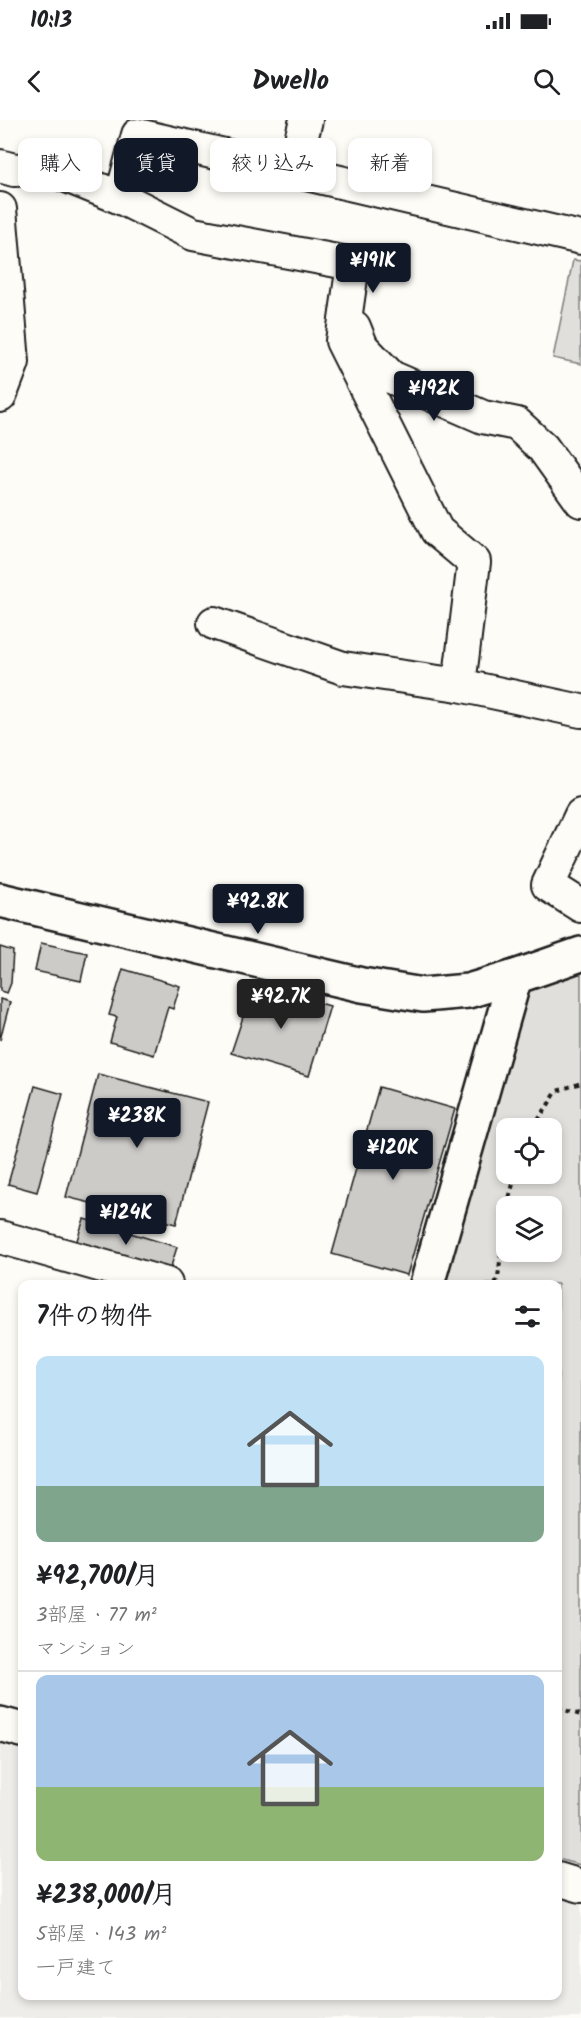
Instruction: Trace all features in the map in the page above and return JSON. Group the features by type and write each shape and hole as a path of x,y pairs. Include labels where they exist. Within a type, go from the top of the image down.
{"street":[{"path":"301,138 306,120"},
{"path":"121,198 138,135 210,152"},
{"path":"0,166 14,170 47,168 121,198 193,234 353,264 345,304 342,341 437,531 474,562 459,685"},
{"path":"336,181 581,238"},
{"path":"0,209 13,362 0,396"},
{"path":"345,304 362,347 391,377 483,417 517,424 543,448 581,501"},
{"path":"214,623 343,668 459,685 581,711"},
{"path":"581,815 548,885 581,906"},
{"path":"0,900 362,985 423,995 468,991 581,954"},
{"path":"428,1280 515,977"},
{"path":"0,1237 152,1280"},
{"path":"0,1724 18,1729"},
{"path":"562,1880 581,1886"}],"path":[{"path":"539,1118 557,1090 581,1083"},
{"path":"496,1280 500,1262"},
{"path":"562,1709 581,1715"}],"shaded area":[{"path":"573,260 581,261 581,364 553,358"},
{"path":"581,973 581,1865 562,1860 562,1280 445,1280 528,990"},
{"path":"0,1737 18,1743 18,2000 562,2000 562,1897 581,1903 581,2018 0,2018"}],"building":[{"path":"41,943 87,953 81,981 35,971"},
{"path":"0,947 13,951 11,983 7,993 0,991"},
{"path":"123,969 180,986 173,1009 168,1007 154,1055 110,1042 117,1017 109,1015"},
{"path":"254,984 330,1006 309,1076 231,1053"},
{"path":"0,999 10,1002 0,1040"},
{"path":"98,1074 208,1102 176,1224 66,1197"},
{"path":"35,1086 63,1094 37,1192 8,1184"},
{"path":"379,1087 455,1109 407,1275 332,1254"},
{"path":"84,1219 177,1247 169,1273 75,1246"}]}
